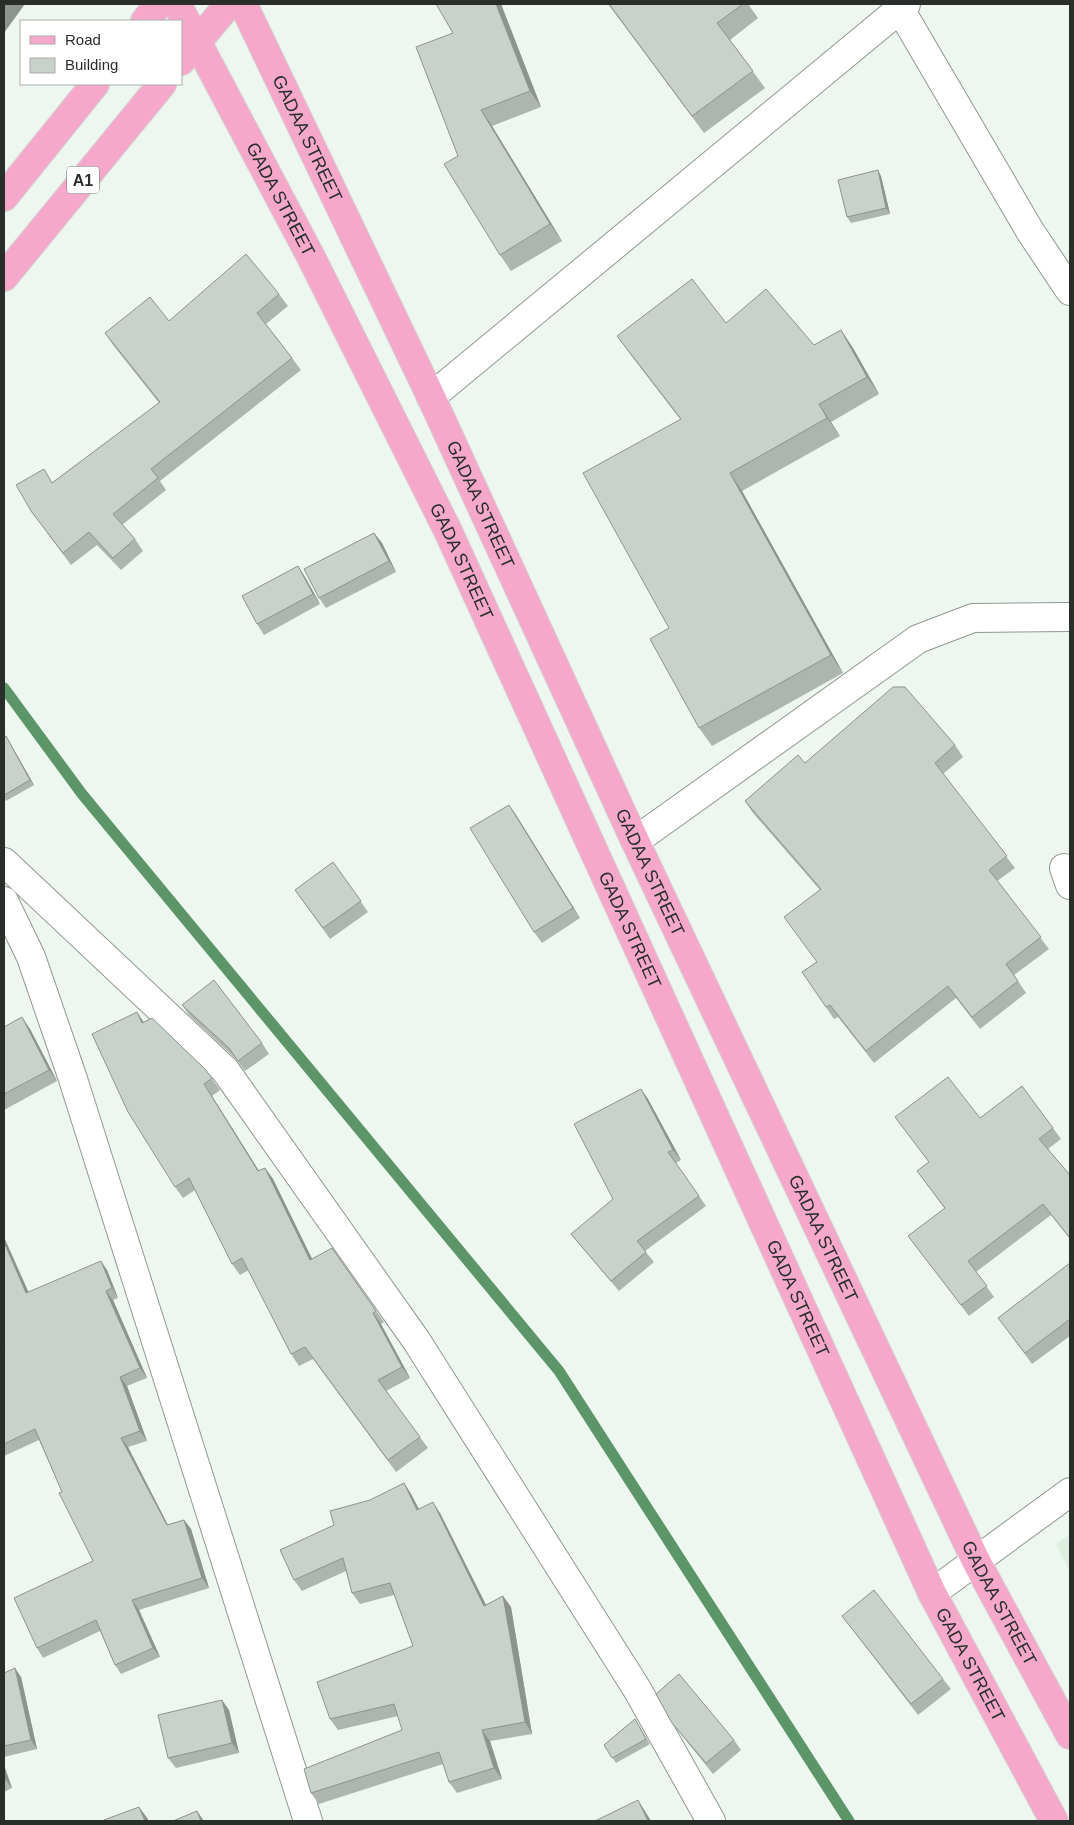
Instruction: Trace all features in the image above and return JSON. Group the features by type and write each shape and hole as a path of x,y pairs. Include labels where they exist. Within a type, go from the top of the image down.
{"main road":[{"path":"146,20 159,4"},
{"name":"GADA STREET","path":"177,4 181,20"},
{"path":"189,51 229,4"},
{"name":"GADAA STREET","path":"243,4 431,397 635,841 976,1561 1070,1735"},
{"name":"GADA STREET","path":"182,24 189,51 311,257 448,531 932,1593 1054,1821"},
{"path":"4,198 94,85"},
{"name":"A1","path":"4,277 161,85"}],"street":[{"path":"431,397 901,5 1030,231 1070,291"},
{"path":"635,841 918,639 972,618 1070,617"},
{"path":"4,862 225,1070 416,1340 637,1689 711,1821"},
{"path":"4,901 30,957 72,1076 308,1821"},
{"path":"932,1593 1070,1492"}],"shaded area":[{"path":"1070,1534 1070,1572 1056,1544"}],"building":[{"path":"436,4 496,4 530,91 481,110 550,224 500,255 444,164 458,156 416,47 453,33"},
{"path":"609,4 743,4 717,23 753,71 692,116"},
{"path":"878,170 886,208 847,217 838,180"},
{"path":"246,254 279,294 257,313 292,358 151,469 158,478 113,514 135,539 113,558 89,532 63,553 31,511 16,485 44,469 52,483 160,402 105,333 150,297 169,321"},
{"path":"692,279 726,323 766,289 814,345 841,330 867,377 819,404 827,418 730,473 831,655 699,728 650,639 669,628 583,473 681,419 617,336"},
{"path":"374,533 389,561 319,598 304,569"},
{"path":"298,566 313,594 257,624 242,596"},
{"path":"893,687 905,687 955,745 935,763 1007,856 989,870 1041,937 1006,964 1018,981 972,1017 948,986 866,1051 830,1005 826,1007 802,972 817,962 784,917 821,889 745,801 798,755 805,763"},
{"path":"6,736 30,780 4,795 4,737"},
{"path":"509,805 573,908 534,932 470,828"},
{"path":"333,862 361,901 323,928 295,890"},
{"path":"214,980 262,1043 238,1061 229,1048 182,1005"},
{"path":"137,1012 142,1023 152,1018 212,1078 204,1084 258,1171 265,1168 310,1260 332,1248 376,1311 373,1313 402,1367 378,1380 420,1437 388,1460 305,1347 291,1354 242,1258 232,1264 189,1178 175,1187 128,1112 92,1034"},
{"path":"22,1017 49,1070 4,1094 4,1027"},
{"path":"948,1077 980,1118 1022,1086 1053,1128 1039,1139 1070,1175 1070,1238 1043,1204 968,1261 987,1286 961,1305 908,1236 945,1208 917,1171 929,1162 895,1117"},
{"path":"641,1089 673,1150 668,1152 699,1196 637,1241 646,1252 611,1281 571,1234 613,1199 574,1124"},
{"path":"4,1242 26,1293 101,1261 112,1288 106,1291 140,1368 120,1377 140,1431 121,1438 167,1525 184,1520 202,1578 132,1600 153,1648 115,1665 96,1620 37,1648 14,1598 93,1561 59,1493 62,1492 35,1429 4,1444"},
{"path":"1070,1263 1070,1319 1025,1353 998,1318"},
{"path":"404,1483 417,1510 433,1502 484,1606 503,1596 525,1722 482,1730 494,1768 449,1782 439,1752 311,1793 304,1769 402,1730 394,1704 330,1719 317,1682 413,1646 390,1583 352,1593 343,1558 294,1580 280,1550 334,1525 330,1511 370,1500"},
{"path":"874,1590 943,1679 911,1704 842,1616"},
{"path":"15,1668 31,1740 4,1746 4,1673"},
{"path":"679,1674 734,1740 706,1763 672,1723 656,1694"},
{"path":"222,1700 232,1743 168,1758 158,1715"},
{"path":"635,1719 646,1739 612,1758 604,1745"},
{"path":"638,1800 648,1821 595,1821"},
{"path":"139,1807 145,1821 104,1820"},
{"path":"197,1811 201,1821 173,1821"}],"waterway":[{"path":"4,688 82,794 559,1371 849,1821"}]}
